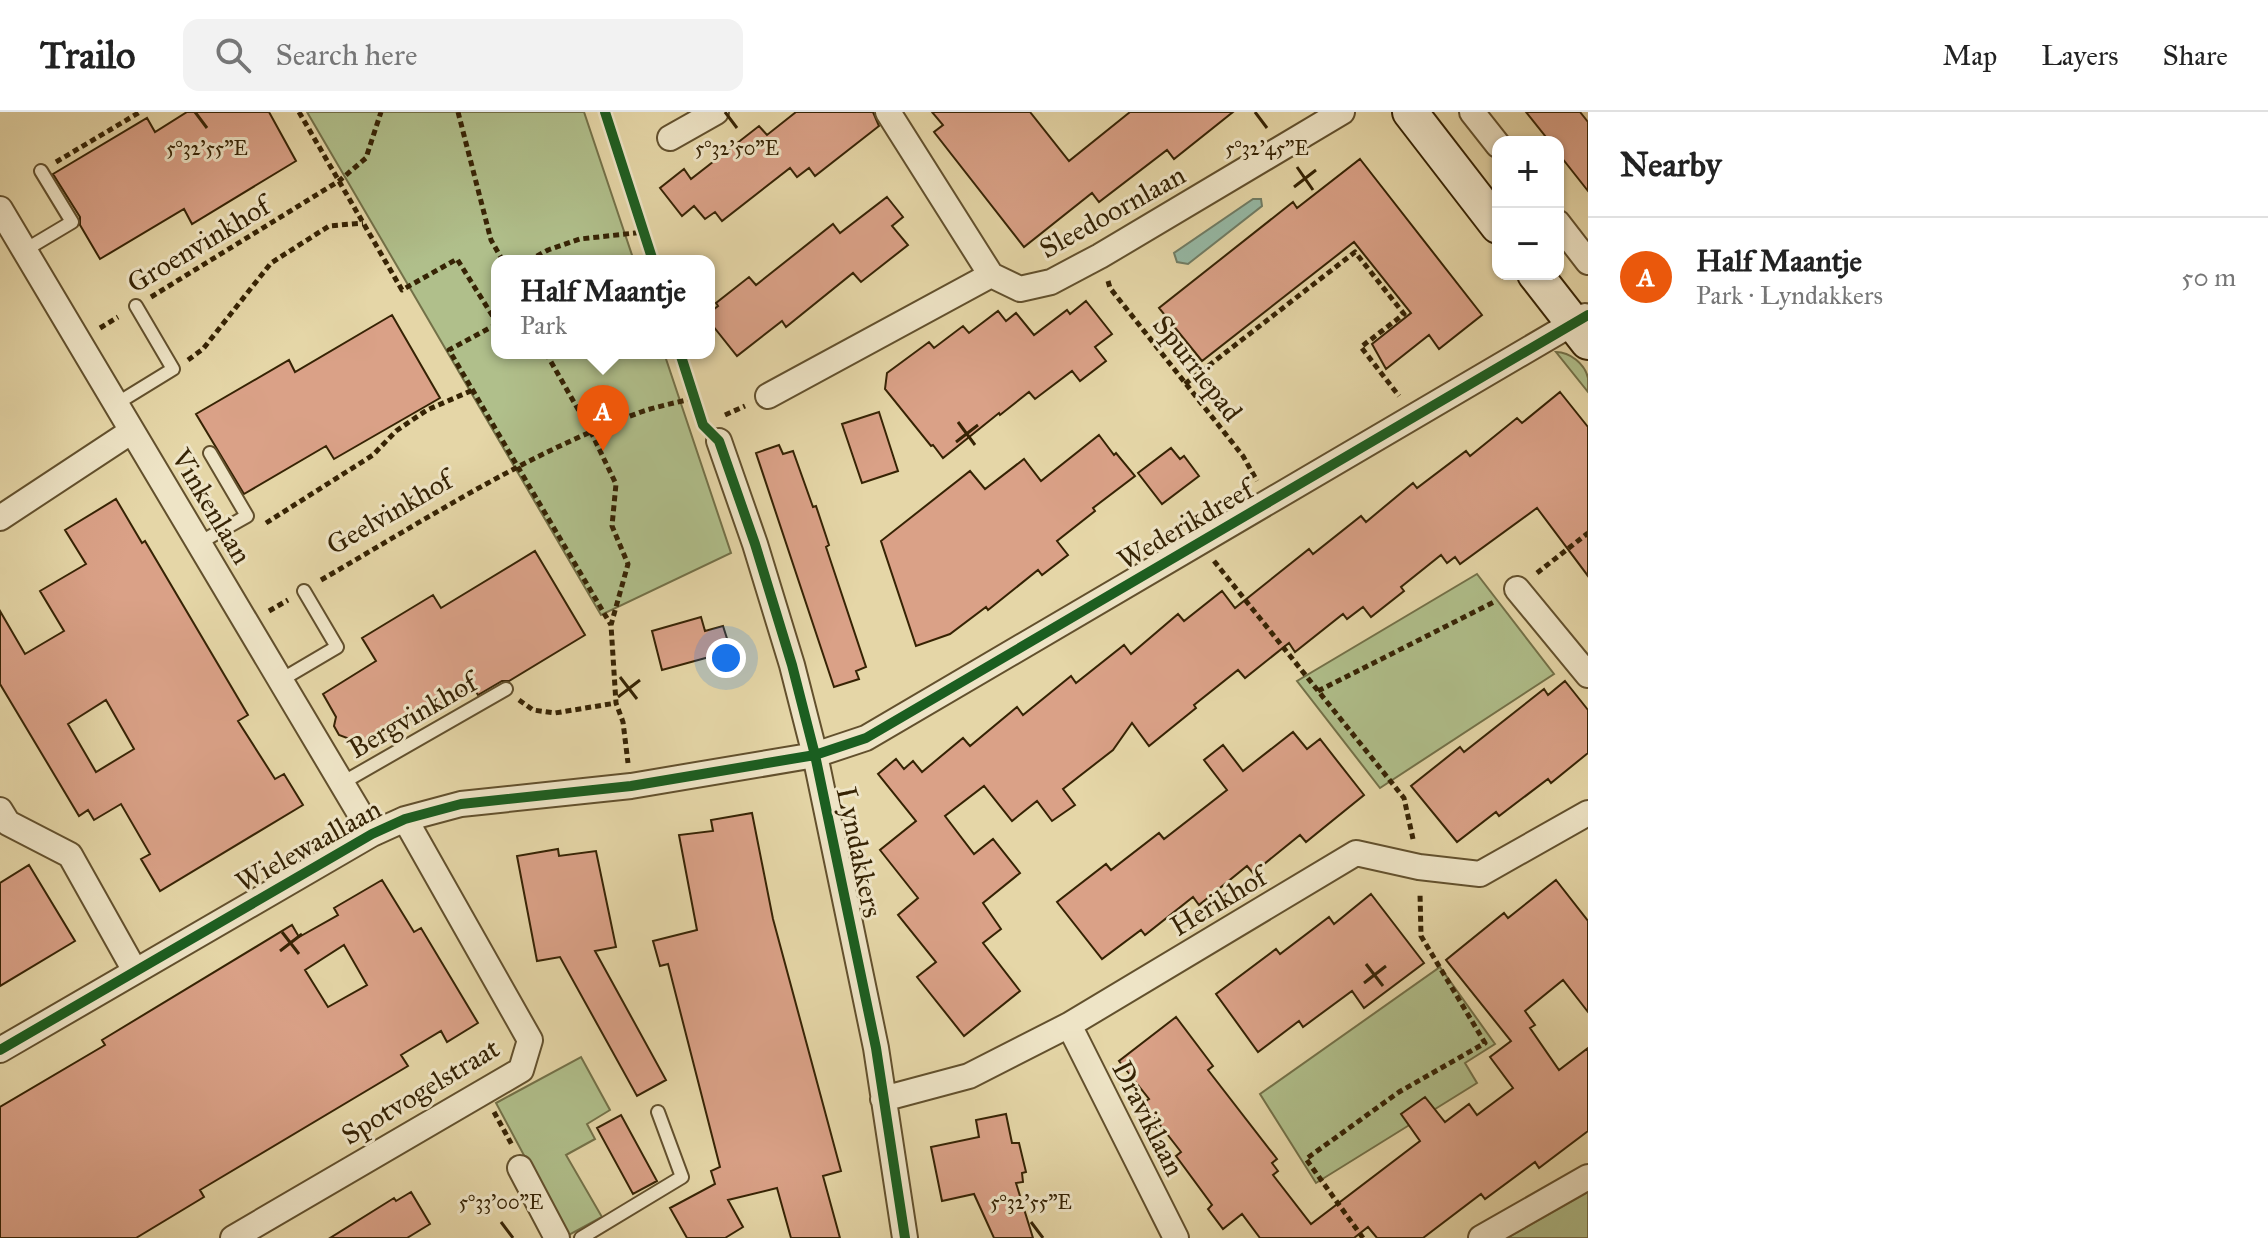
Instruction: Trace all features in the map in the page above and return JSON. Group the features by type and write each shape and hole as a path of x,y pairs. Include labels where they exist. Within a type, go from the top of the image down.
{"street":[{"path":"670,138 716,112"},
{"path":"768,396 991,275 888,112"},
{"name":"Sleedoornlaan","path":"991,275 1020,289 1051,282 1342,112"},
{"path":"1410,112 1492,218"},
{"path":"1472,112 1492,137"},
{"name":"Vinkenlaan","path":"0,209 372,834"},
{"path":"1564,231 1588,262"},
{"path":"1540,280 1583,327"},
{"name":"Wederikdreef","path":"815,755 866,738 1415,417 1583,327"},
{"path":"0,518 132,431"},
{"name":"Lyndakkers","path":"711,433 755,544 815,755 876,1048 905,1238"},
{"path":"1517,589 1588,675"},
{"name":"Wielewaallaan","path":"0,1050 372,834 405,819 461,804 631,786 815,755"},
{"path":"0,810 8,823 70,855 135,971"},
{"name":"Herikhof","path":"883,1099 969,1076 1069,1025 1356,853 1419,867 1480,874 1588,813"},
{"name":"Spotvogelstraat","path":"233,1238 521,1070 530,1040 405,819"},
{"name":"Draviklaan","path":"1069,1025 1176,1238"},
{"path":"520,1168 557,1238"},
{"path":"1481,1238 1588,1177"}],"lane":[{"path":"25,250 72,222 41,171"},
{"path":"116,404 173,369 136,306"},
{"path":"199,543 247,516 210,453"},
{"path":"281,680 337,647 304,591"},
{"name":"Bergvinkhof","path":"342,783 506,689"},
{"path":"581,1238 682,1177 658,1112"}],"path":[{"path":"41,171 140,112"},
{"path":"299,112 402,290 457,259 491,313"},
{"path":"458,112 491,240 500,255"},
{"path":"640,218 648,246"},
{"path":"173,369 203,349 271,263 329,226 363,223"},
{"path":"539,255 580,239 644,232"},
{"path":"1185,384 1355,252 1404,314 1361,347 1415,417"},
{"path":"491,326 449,350 611,625"},
{"path":"549,359 616,484 612,526 628,564 611,625 616,703 623,722 631,786"},
{"path":"690,383 711,433 768,396"},
{"path":"247,516 265,523 373,455 396,431 427,410 473,390"},
{"path":"1318,691 1517,589 1588,533"},
{"path":"1199,543 1404,798 1419,867 1421,936 1485,1043 1399,1092 1306,1159 1363,1238"},
{"path":"506,689 533,710 555,713 616,703"},
{"path":"483,1091 520,1160 520,1168"}],"shaded area":[{"path":"307,112 584,112 632,255 491,255 491,359 666,359 731,553 601,615"},
{"path":"1253,199 1261,199 1262,206 1188,264 1177,262 1174,253"},
{"path":"1556,352 1566,354 1580,364 1588,378 1588,392"},
{"path":"1477,574 1554,674 1380,788 1297,681"},
{"path":"1440,967 1495,1044 1465,1063 1477,1083 1316,1183 1260,1094"},
{"path":"581,1057 610,1110 587,1124 595,1139 566,1155 602,1217 567,1236 496,1103"},
{"path":"1588,1192 1588,1238 1507,1238"}],"building":[{"path":"187,112 269,112 296,161 192,224 184,209 100,259 80,225 80,217 53,174 147,118 155,132"},
{"path":"796,112 873,112 879,126 815,176 809,168 797,177 790,168 722,221 715,212 705,219 694,206 682,216 660,188 684,169 691,179 759,126 767,135"},
{"path":"932,112 1030,112 1069,161 1130,112 1233,112 1174,159 1167,150 1099,202 1092,193 1024,247 934,132 943,125"},
{"path":"1526,112 1580,112 1588,122 1588,191 1564,161 1564,136 1545,136"},
{"path":"1360,159 1482,315 1439,349 1429,335 1386,369 1372,344 1411,313 1354,242 1202,361 1159,308 1293,202 1297,208"},
{"path":"887,197 903,217 892,226 908,245 861,282 853,273 786,327 782,321 737,356 715,328 716,303 749,277 756,285 833,224 840,233"},
{"path":"1086,301 1112,334 1095,347 1106,361 1080,381 1072,371 1035,399 1029,392 943,458 885,389 887,373 929,342 934,348 963,326 969,333 998,311 1006,321 1016,313 1034,335 1067,310 1070,314"},
{"path":"392,315 440,398 334,459 326,446 244,494 196,414 289,360 295,372"},
{"path":"1560,392 1588,427 1588,576 1537,508 1460,564 1455,557 1447,563 1441,555 1401,587 1404,591 1371,617 1363,607 1347,619 1343,614 1295,652 1289,643 1245,678 1238,670 1149,746 1132,723 1113,750 1063,789 1075,805 1052,821 1037,801 1012,821 984,786 945,816 974,854 993,839 1020,873 983,903 1001,929 983,943 1020,991 964,1036 917,977 936,962 898,915 918,898 880,850 916,821 878,774 896,759 904,769 913,761 922,772 963,738 970,746 1017,707 1023,715 1071,676 1076,683 1124,645 1131,654 1178,614 1184,621 1222,591 1235,608 1309,549 1313,554 1361,516 1366,522 1413,483 1417,488 1466,451 1470,456 1517,418 1522,423"},
{"path":"879,412 898,471 862,483 842,424"},
{"path":"1099,435 1135,476 1057,541 1068,555 1042,575 1038,570 988,610 986,607 950,634 916,646 881,541 970,471 985,489 1024,459 1041,481"},
{"path":"779,445 783,454 793,451 813,507 816,506 829,545 826,547 866,667 856,671 859,679 834,687 756,453"},
{"path":"1171,448 1180,459 1184,456 1199,476 1162,504 1138,473"},
{"path":"116,499 142,543 145,541 248,715 238,721 275,779 284,774 303,805 160,891 141,859 150,854 121,804 94,820 88,810 79,816 0,684 0,611 25,654 64,631 40,591 86,564 65,530","holes":["106,700 134,749 96,772 68,724"]},
{"path":"535,551 585,635 509,681 502,681 478,695 472,685 357,750 350,739 339,735 334,726 336,717 323,694 376,661 362,638 433,595 441,608"},
{"path":"701,617 705,631 723,626 731,651 662,670 652,631"},
{"path":"1565,681 1588,710 1588,753 1551,783 1548,779 1499,816 1496,812 1457,842 1411,786 1460,747 1464,752 1544,689 1548,695"},
{"path":"1293,732 1307,749 1320,739 1364,795 1306,842 1300,835 1253,873 1247,866 1199,905 1193,897 1145,935 1141,930 1102,959 1057,902 1106,864 1111,870 1159,833 1164,839 1227,790 1204,760 1223,745 1243,771"},
{"path":"752,813 773,919 841,1171 823,1176 840,1238 791,1238 777,1188 728,1200 743,1227 725,1238 687,1238 670,1208 715,1184 711,1171 720,1167 668,964 660,966 653,941 697,930 679,835 713,831 711,820"},
{"path":"558,849 559,856 596,851 616,947 595,951 666,1080 637,1096 560,957 537,961 517,856"},
{"path":"29,865 75,941 0,986 0,883"},
{"path":"382,880 414,932 421,928 478,1023 447,1042 441,1031 401,1055 408,1066 200,1190 204,1197 136,1238 0,1238 0,1107 105,1045 102,1040 292,925 299,937 338,915 334,908","holes":["344,945 367,985 328,1007 305,970"]},
{"path":"1556,880 1588,921 1588,1012 1563,980 1525,1011 1535,1025 1530,1028 1559,1070 1588,1048 1588,1131 1539,1168 1535,1162 1485,1199 1481,1194 1423,1238 1377,1238 1368,1227 1354,1238 1260,1238 1242,1214 1223,1229 1208,1209 1212,1205 1176,1156 1181,1152 1143,1103 1149,1099 1119,1061 1176,1017 1213,1066 1208,1070 1277,1159 1272,1163 1278,1171 1273,1175 1311,1224 1420,1141 1401,1114 1425,1097 1445,1122 1469,1104 1477,1115 1513,1088 1490,1057 1511,1041 1446,960 1504,913 1508,918"},
{"path":"1371,894 1424,963 1364,1008 1352,991 1303,1027 1299,1021 1258,1052 1216,994 1276,949 1280,954 1329,917 1334,924"},
{"path":"1006,1114 1012,1143 1019,1143 1026,1172 1022,1173 1023,1182 1016,1183 1033,1238 994,1238 974,1194 942,1201 931,1147 979,1137 976,1120"},
{"path":"621,1115 657,1181 633,1194 597,1128"},
{"path":"411,1192 430,1224 407,1238 330,1238 394,1198 396,1201"}],"cycle path":[{"path":"605,112 651,255"},
{"path":"0,1050 372,834 405,819 461,804 631,786 815,755 866,738 1588,315"},
{"path":"682,359 703,425 719,441 755,544 792,665 815,755 876,1048 905,1238"}],"place":[{"name":"Half Maantje","path":"603,451"}]}
